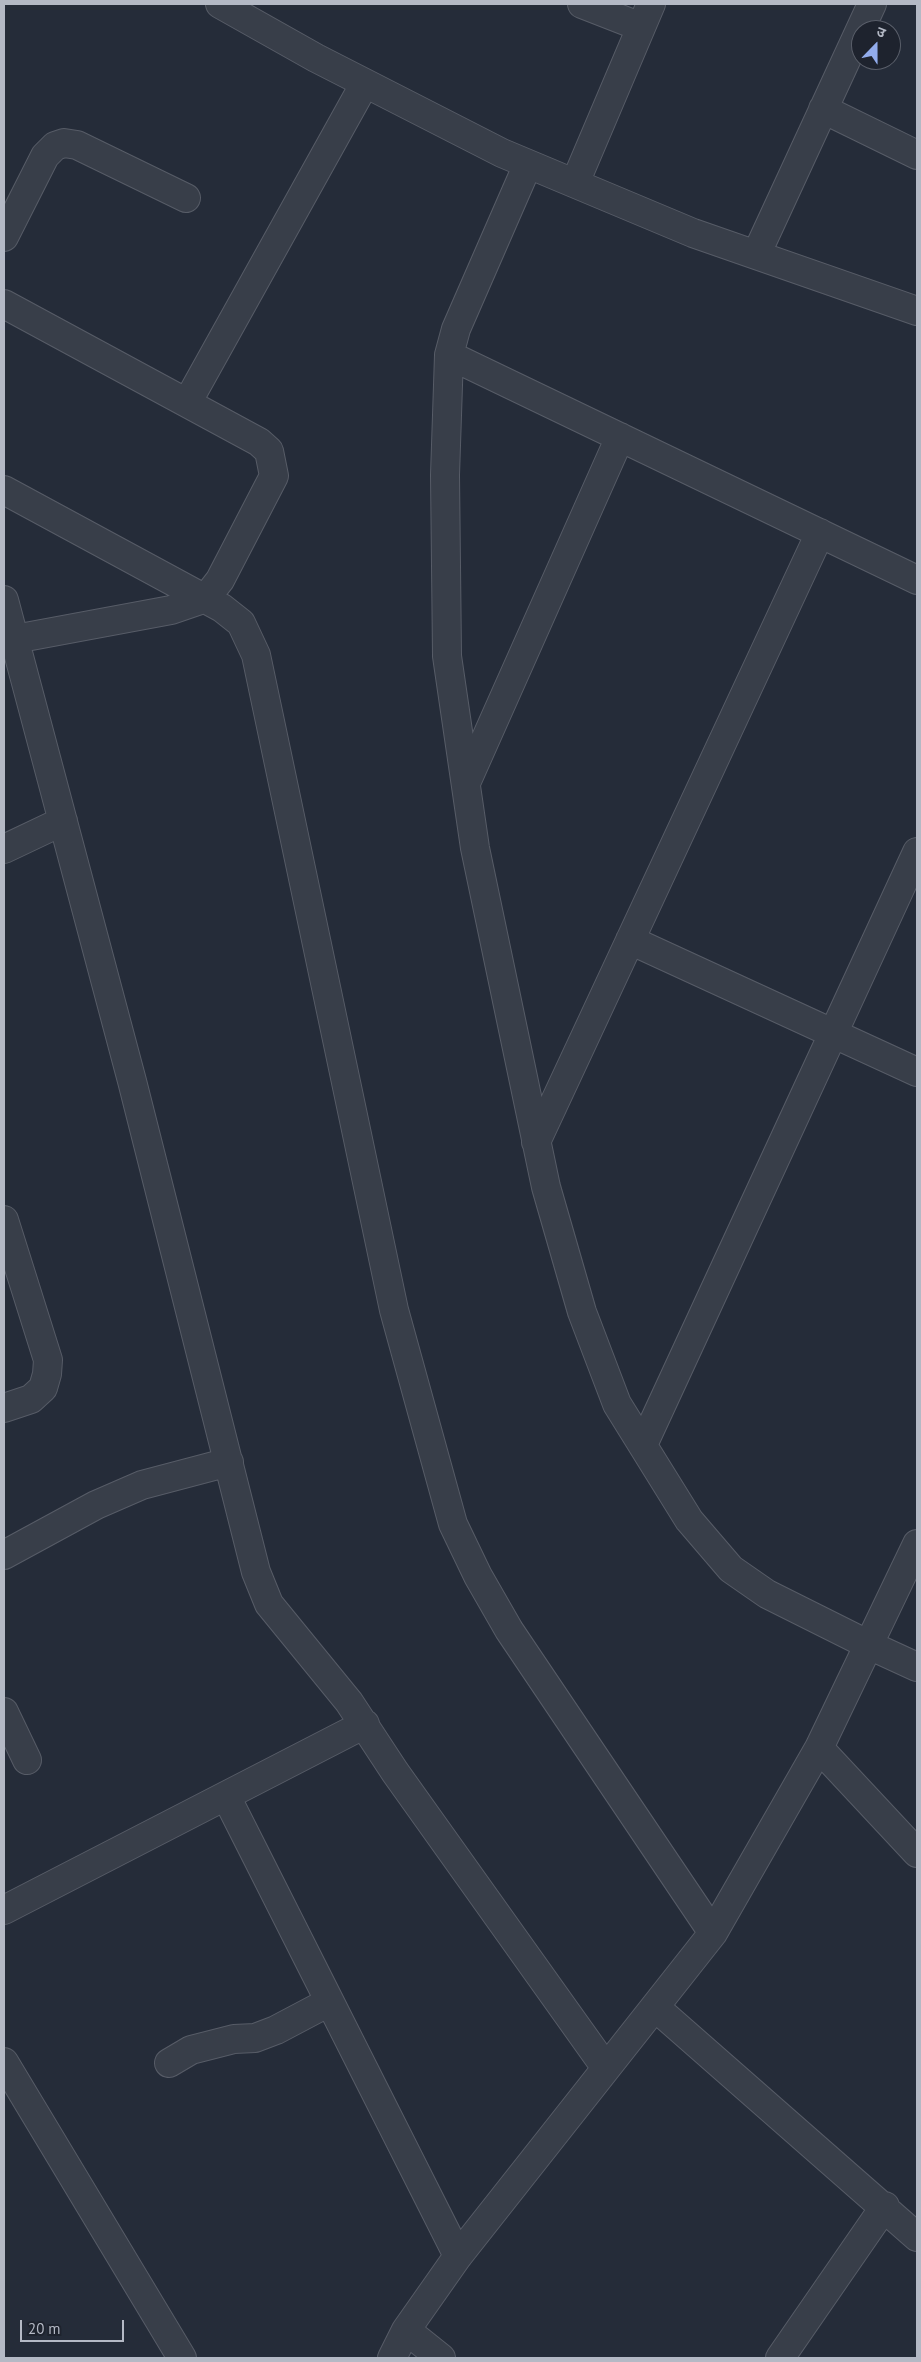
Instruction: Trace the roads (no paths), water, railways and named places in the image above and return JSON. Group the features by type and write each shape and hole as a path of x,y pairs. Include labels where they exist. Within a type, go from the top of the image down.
{"street":[{"path":"220,4 365,84 502,153 692,233 917,311"},
{"path":"575,183 646,15 582,4"},
{"path":"756,255 872,4"},
{"path":"187,403 365,84"},
{"path":"823,109 917,155"},
{"path":"4,237 46,156 55,146 64,143 76,145 186,198"},
{"path":"528,164 456,329 449,355 445,475 447,656 475,848 546,1186 582,1312 617,1404 689,1520 731,1569 767,1594 868,1646 917,1666"},
{"path":"4,304 259,442 269,451 273,463 274,476 220,580 206,598 171,610 8,639"},
{"path":"449,355 917,580"},
{"path":"466,783 620,437"},
{"path":"4,490 206,598 222,608 241,624 256,655 394,1310 453,1524 478,1576 509,1630 713,1933"},
{"path":"536,1142 820,533"},
{"path":"4,600 8,639 63,821 130,1071 256,1572 269,1604 365,1724 395,1772 606,2068"},
{"path":"4,848 63,821"},
{"path":"642,1445 917,852"},
{"path":"630,940 917,1072"},
{"path":"4,1220 48,1360 43,1388 31,1399 4,1408"},
{"path":"4,1555 96,1505 142,1485 229,1462"},
{"path":"392,2358 406,2330 458,2256 713,1933 819,1748 917,1544"},
{"path":"4,1712 27,1760"},
{"path":"4,1910 365,1724"},
{"path":"819,1748 917,1853"},
{"path":"226,1796 458,2256"},
{"path":"169,2062 192,2050 234,2039 254,2038 276,2030 329,2002"},
{"path":"655,2007 885,2206 917,2237"},
{"path":"4,2062 182,2358"},
{"path":"780,2358 885,2206"},
{"path":"406,2330 441,2358"}]}
